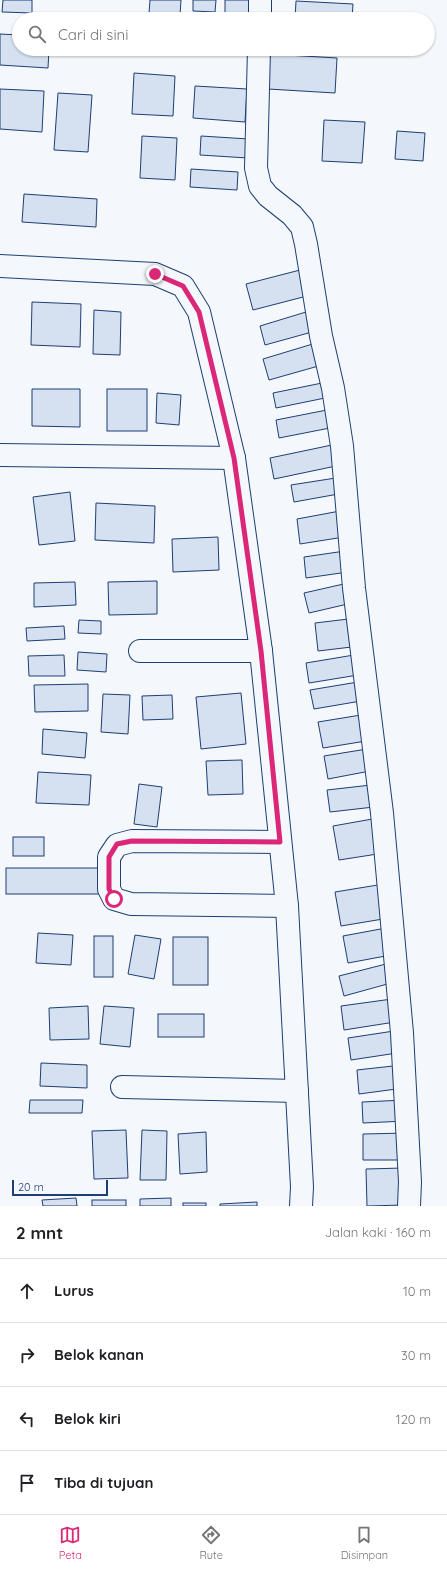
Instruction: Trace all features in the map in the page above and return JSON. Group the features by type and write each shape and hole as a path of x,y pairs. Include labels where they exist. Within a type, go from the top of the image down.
{"street":[{"path":"260,0 260,12"},
{"path":"259,56 256,168 260,186 268,196 292,215 302,227 321,336 333,388 342,446 354,588 382,813 402,1033 410,1182 409,1206"},
{"path":"0,266 155,274 183,286 199,312 234,458 261,651 287,906 302,1187 301,1206"},
{"path":"0,455 234,458"},
{"path":"140,651 261,651"},
{"path":"280,842 132,841 117,844 109,857 109,889 114,899 131,904 287,906"},
{"path":"122,1087 297,1091"}],"building":[{"path":"3,0 32,0 32,12 2,12"},
{"path":"150,0 181,0 180,12 149,12"},
{"path":"193,0 216,0 215,12 193,11"},
{"path":"225,0 256,0 255,12 225,12"},
{"path":"296,1 353,4 352,12 295,12"},
{"path":"0,34 12,35 12,56 49,56 48,68 0,65"},
{"path":"270,56 337,58 335,93 268,89"},
{"path":"134,73 175,76 173,116 132,114"},
{"path":"195,86 247,89 245,122 193,118"},
{"path":"0,89 44,91 42,132 0,129"},
{"path":"58,93 92,95 88,152 54,150"},
{"path":"324,120 365,122 362,163 322,161"},
{"path":"397,131 425,133 423,161 395,159"},
{"path":"142,136 177,138 175,180 140,178"},
{"path":"201,136 249,139 248,158 200,155"},
{"path":"191,169 238,172 237,190 190,187"},
{"path":"24,194 97,199 96,227 22,222"},
{"path":"300,270 307,296 253,310 246,284"},
{"path":"32,302 81,304 80,347 31,345"},
{"path":"94,310 121,312 120,355 93,354"},
{"path":"306,312 312,332 265,345 260,326"},
{"path":"316,343 322,365 269,380 263,359"},
{"path":"327,382 330,397 276,408 273,393"},
{"path":"32,389 80,389 80,427 32,426"},
{"path":"107,389 147,389 147,431 107,431"},
{"path":"157,393 181,395 179,425 156,423"},
{"path":"332,409 335,427 279,438 276,420"},
{"path":"332,445 336,466 274,479 270,458"},
{"path":"342,477 344,493 294,502 291,485"},
{"path":"70,492 75,541 39,545 33,497"},
{"path":"96,503 155,506 154,543 95,540"},
{"path":"340,511 344,537 300,544 297,519"},
{"path":"218,537 219,570 173,572 172,539"},
{"path":"345,551 348,572 306,578 304,557"},
{"path":"157,581 157,614 109,615 108,582"},
{"path":"75,582 76,605 34,607 34,583"},
{"path":"348,583 352,603 309,613 304,593"},
{"path":"357,618 360,646 318,651 315,623"},
{"path":"79,620 101,621 101,634 78,633"},
{"path":"64,626 65,639 27,641 26,628"},
{"path":"78,652 107,654 106,672 77,670"},
{"path":"64,655 65,676 29,676 28,656"},
{"path":"354,655 358,675 309,683 306,663"},
{"path":"358,682 361,701 314,709 310,690"},
{"path":"88,684 88,711 35,712 34,685"},
{"path":"241,693 246,744 201,749 196,697"},
{"path":"103,694 130,695 128,734 101,732"},
{"path":"172,695 173,719 143,720 142,696"},
{"path":"361,715 366,741 323,748 318,722"},
{"path":"43,729 87,733 85,758 42,754"},
{"path":"367,749 370,771 328,779 324,756"},
{"path":"242,760 243,794 208,795 206,761"},
{"path":"38,772 91,775 89,805 36,803"},
{"path":"139,784 162,787 157,827 134,824"},
{"path":"371,785 374,807 330,812 327,790"},
{"path":"378,818 384,853 339,860 333,826"},
{"path":"13,837 44,837 44,856 13,856"},
{"path":"6,868 100,868 100,894 6,894"},
{"path":"384,884 389,918 341,926 335,892"},
{"path":"386,928 391,955 348,963 343,936"},
{"path":"38,933 73,935 71,965 36,963"},
{"path":"135,935 161,939 154,979 128,974"},
{"path":"94,936 113,936 113,977 94,977"},
{"path":"173,937 208,937 208,985 173,985"},
{"path":"386,964 391,983 344,996 339,976"},
{"path":"392,999 395,1022 344,1030 341,1006"},
{"path":"88,1006 89,1039 50,1040 49,1008"},
{"path":"104,1006 134,1008 130,1047 100,1044"},
{"path":"158,1014 204,1014 204,1037 158,1037"},
{"path":"394,1031 397,1053 351,1060 348,1038"},
{"path":"41,1063 87,1065 87,1088 40,1086"},
{"path":"402,1065 404,1088 359,1094 357,1070"},
{"path":"30,1100 83,1100 82,1113 29,1113"},
{"path":"405,1100 406,1121 363,1123 362,1102"},
{"path":"126,1130 128,1178 94,1179 92,1131"},
{"path":"142,1130 167,1131 166,1180 140,1180"},
{"path":"206,1132 207,1172 180,1174 178,1134"},
{"path":"407,1133 407,1160 363,1160 363,1134"},
{"path":"403,1168 404,1205 367,1206 366,1169"},
{"path":"76,1198 77,1206 43,1206 42,1200"},
{"path":"171,1198 171,1206 140,1206 140,1199"},
{"path":"92,1200 126,1200 126,1206 92,1206"},
{"path":"257,1202 257,1206 220,1206 220,1204"},
{"path":"183,1203 206,1203 206,1206 183,1206"}],"route":[{"path":"114,899 109,889 109,857 117,844 132,841 280,842 261,651 234,458 199,312 183,286 155,274"}]}
